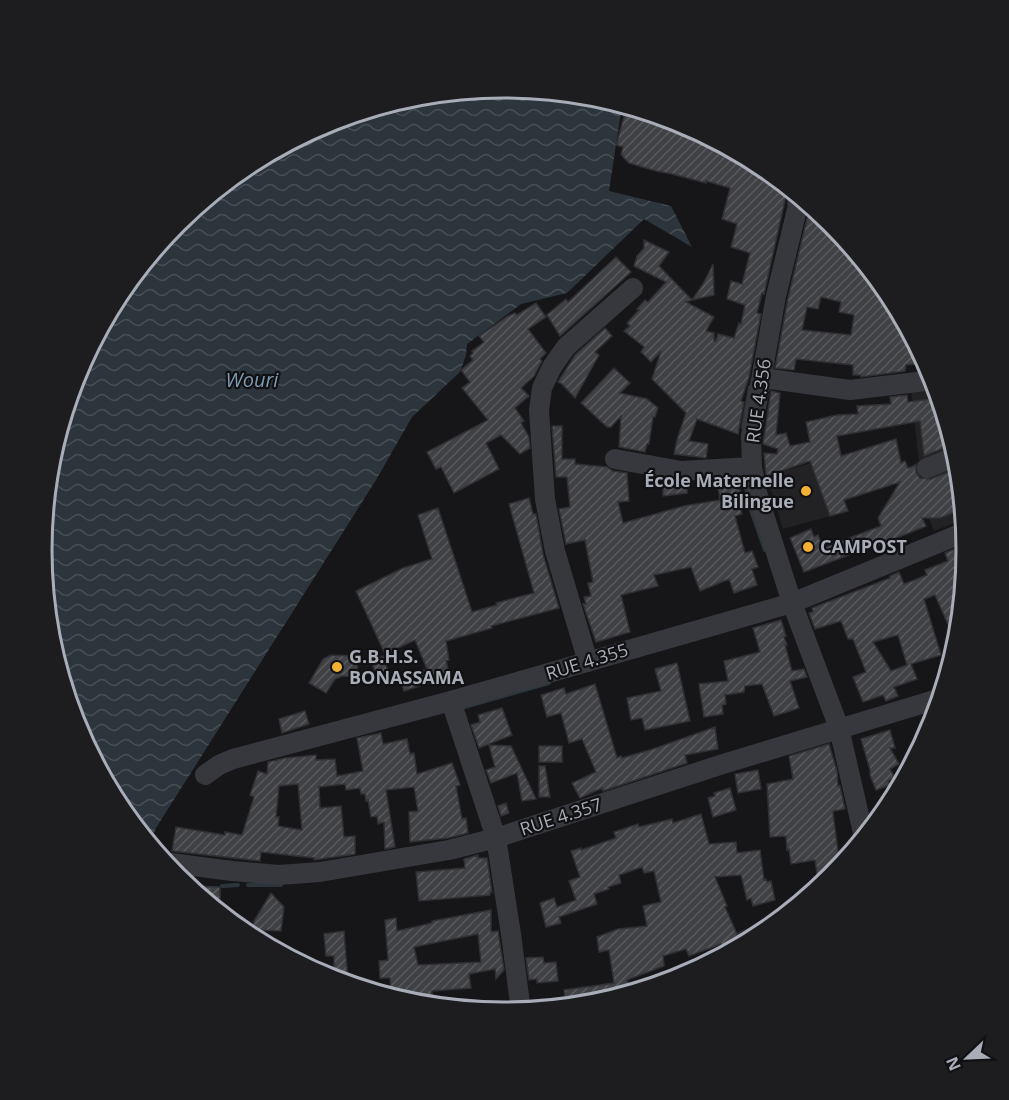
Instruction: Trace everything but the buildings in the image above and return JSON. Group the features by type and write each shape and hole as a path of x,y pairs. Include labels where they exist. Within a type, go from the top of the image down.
{"street":[{"name":"RUE 4.356","path":"798,206 776,296 751,436 752,467 758,496 792,603 839,728 862,827"},
{"path":"588,662 555,551 544,499 539,410 542,388 552,367 566,347 633,288"},
{"path":"762,378 850,390 924,381"},
{"path":"615,459 681,471 752,467"},
{"path":"927,468 947,460"},
{"name":"RUE 4.355","path":"205,775 233,759 588,662 792,603 956,536"},
{"path":"451,700 496,838 520,1001"},
{"name":"RUE 4.357","path":"180,864 279,875 320,872 449,850 496,838 723,764 931,701"}],"shaded area":[{"path":"926,388 941,433 953,491 956,522 934,531 909,468 919,461 911,391"},
{"name":"École Maternelle Bilingue","path":"811,463 848,511 783,529 767,476"}],"water":[{"name":"Wouri","path":"475,99 534,99 621,113 609,191 671,206 692,247 644,219 567,293 521,304 467,344 460,372 412,417 376,480 154,834 129,801 99,750 87,723 76,695 61,638 53,580 53,520 61,462 68,433 76,405 99,350 129,299 146,275 185,230 229,191 279,159 332,132 388,113"}],"waterway":[{"path":"789,204 790,199"},
{"path":"743,427 750,387"},
{"path":"743,474 750,507 765,550"},
{"path":"461,708 549,683"},
{"path":"222,886 238,885"},
{"path":"248,885 281,885"}],"place":[{"name":"École Maternelle Bilingue","path":"806,491"},
{"name":"CAMPOST","path":"808,547"},
{"name":"G.B.H.S. BONASSAMA","path":"337,667"}]}
